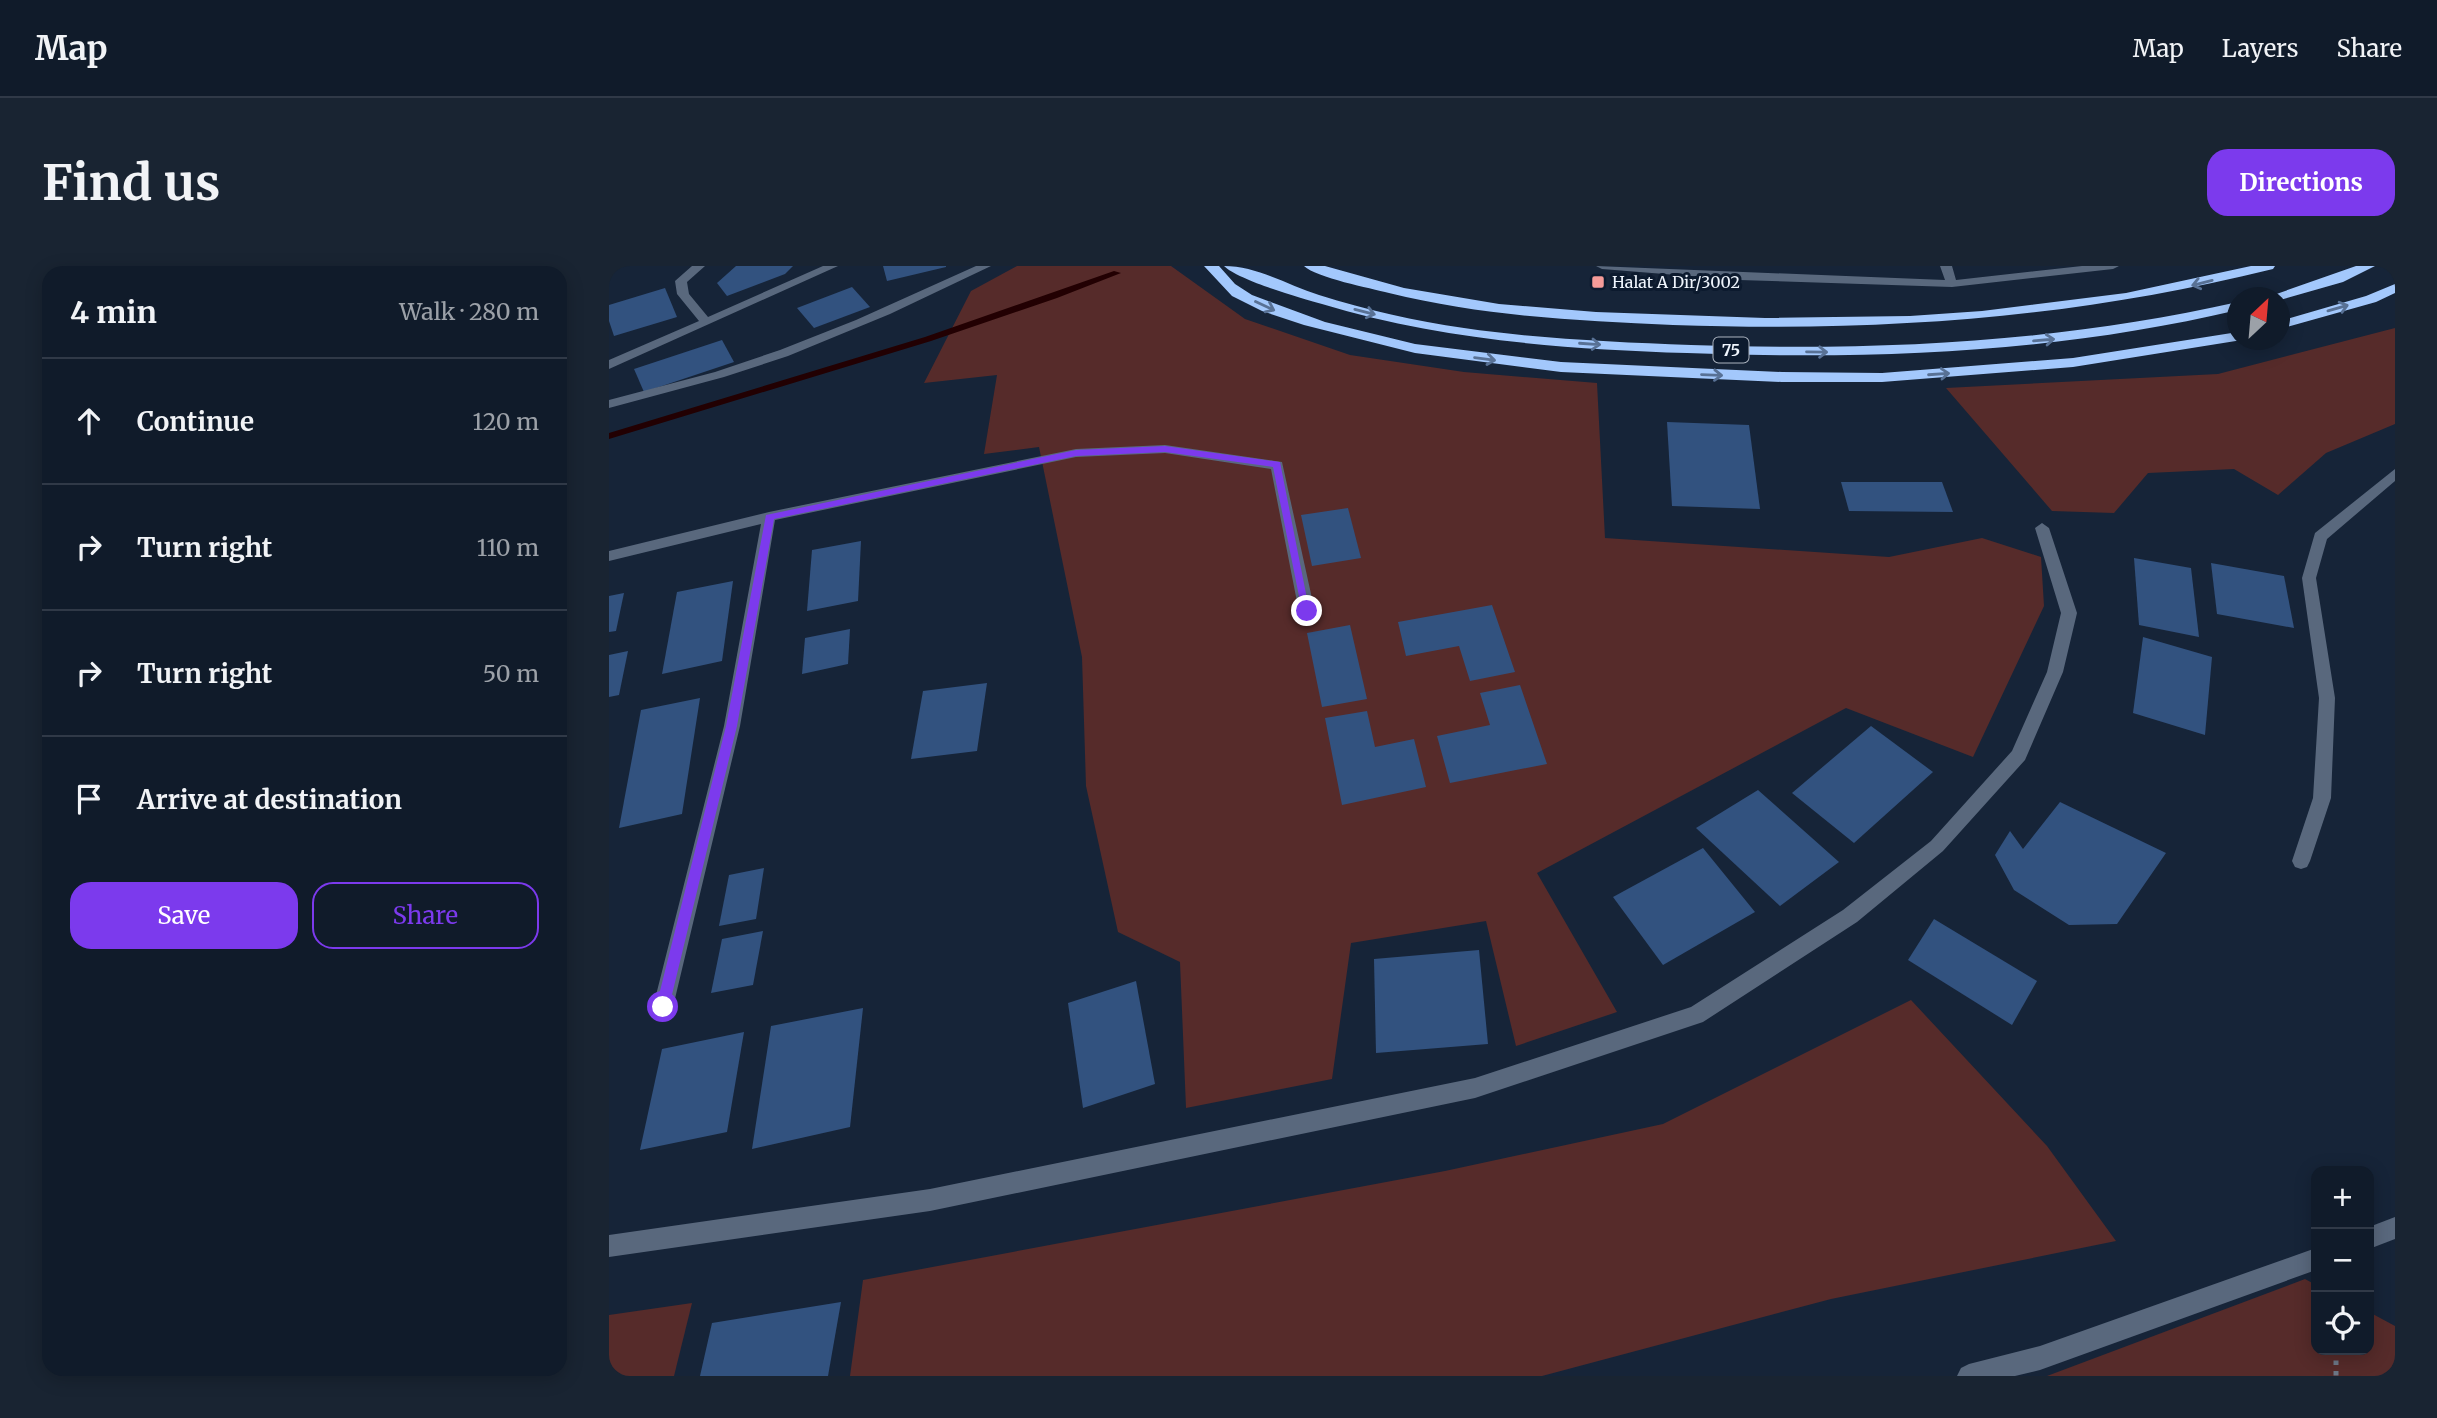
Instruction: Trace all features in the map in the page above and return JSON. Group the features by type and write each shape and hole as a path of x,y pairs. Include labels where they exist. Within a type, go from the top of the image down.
{"highway":[{"path":"1211,266 1234,292 1280,313 1351,335 1481,359 1622,371 1828,378 1906,376 2080,363 2227,338"},
{"name":"75","path":"1231,266 1316,299 1429,326 1489,335 1649,348 1821,352 1968,346 2129,329 2227,308"},
{"name":"75","path":"1311,266 1388,289 1499,309 1637,320 1814,325 2038,312 2167,291 2268,266"},
{"path":"2290,293 2338,279 2368,266"},
{"path":"2290,322 2371,299 2395,288"}],"street":[{"path":"699,266 681,281 683,294 705,321"},
{"path":"609,365 832,266"},
{"path":"609,404 708,378 782,354 843,330 985,266"},
{"path":"1602,266 1739,277 1952,284 2113,266"},
{"path":"1946,266 1952,284"},
{"path":"609,556 769,517 1076,453 1165,449 1277,464 1307,611"},
{"path":"2301,861 2322,798 2327,698 2309,578 2320,537 2395,474"},
{"path":"663,1007 732,726 769,517"},
{"path":"609,1246 930,1200 1475,1088 1696,1015 1850,916 1937,846 2019,755 2055,672 2069,613 2042,528"},
{"path":"2374,1236 2395,1228"},
{"path":"1969,1376 2040,1358 2311,1261"}],"path":[{"path":"2336,1355 2336,1376"}],"shaded area":[{"path":"1017,266 1171,266 1245,319 1350,355 1464,372 1597,383 1605,538 1889,557 1982,538 2041,557 2044,606 1973,757 1846,708 1537,873 1617,1012 1516,1046 1486,921 1351,943 1332,1079 1186,1108 1180,962 1118,932 1086,786 1082,657 1039,447 984,454 997,375 924,383 971,291"},
{"path":"2395,328 2395,424 2326,453 2278,495 2234,469 2148,473 2114,513 2052,511 1946,388 2218,374"},
{"path":"1911,1000 2047,1146 2116,1241 1831,1299 1542,1376 850,1376 863,1280 1445,1171 1663,1124"},
{"path":"2305,1279 2311,1282 2311,1355 2374,1355 2374,1315 2395,1326 2395,1376 2047,1376"},
{"path":"692,1303 674,1376 609,1376 609,1315"}],"building":[{"path":"736,266 793,266 785,274 727,296 717,283"},
{"path":"883,266 946,266 946,267 887,281"},
{"path":"852,287 870,307 814,328 797,308"},
{"path":"665,288 677,317 614,336 609,321 609,305"},
{"path":"722,340 734,362 644,392 634,369"},
{"path":"1667,422 1749,425 1760,509 1672,506"},
{"path":"1841,482 1942,482 1953,512 1849,511"},
{"path":"1348,508 1361,558 1312,566 1301,515"},
{"path":"861,541 858,601 807,611 812,550"},
{"path":"2134,558 2191,568 2199,637 2139,625"},
{"path":"2211,563 2284,576 2294,628 2217,614"},
{"path":"733,581 722,661 662,674 677,592"},
{"path":"624,593 616,631 609,632 609,596"},
{"path":"1492,605 1515,672 1470,681 1459,646 1406,656 1398,622"},
{"path":"1350,625 1367,699 1322,707 1307,633"},
{"path":"850,629 848,664 802,674 805,638"},
{"path":"2143,637 2212,657 2205,735 2133,713"},
{"path":"628,651 619,695 609,697 609,655"},
{"path":"987,683 977,751 911,759 923,691"},
{"path":"1520,685 1547,764 1450,783 1437,736 1490,725 1480,693"},
{"path":"700,698 682,814 619,828 641,710"},
{"path":"1367,711 1375,747 1414,739 1426,787 1342,805 1325,718"},
{"path":"1871,726 1933,772 1854,843 1792,793"},
{"path":"1758,790 1839,862 1780,906 1696,828"},
{"path":"2060,802 2166,853 2117,924 2069,925 2014,890 1995,855 2010,831 2023,849"},
{"path":"1703,848 1755,912 1663,965 1613,897"},
{"path":"764,868 756,919 719,926 729,875"},
{"path":"1934,919 2037,981 2012,1025 1908,960"},
{"path":"763,931 753,985 711,993 722,939"},
{"path":"1479,950 1488,1044 1376,1053 1374,959"},
{"path":"1136,981 1155,1084 1083,1108 1068,1003"},
{"path":"863,1008 850,1127 752,1149 771,1026"},
{"path":"744,1032 727,1132 640,1150 662,1049"},
{"path":"841,1302 828,1376 700,1376 712,1323"}],"waterway":[{"path":"609,436 928,339 1117,273"}],"place":[{"name":"Halat A Dir/3002","path":"1598,282"}],"route":[{"path":"663,1007 732,726 769,517 1076,453 1165,449 1277,464 1307,611"}]}
